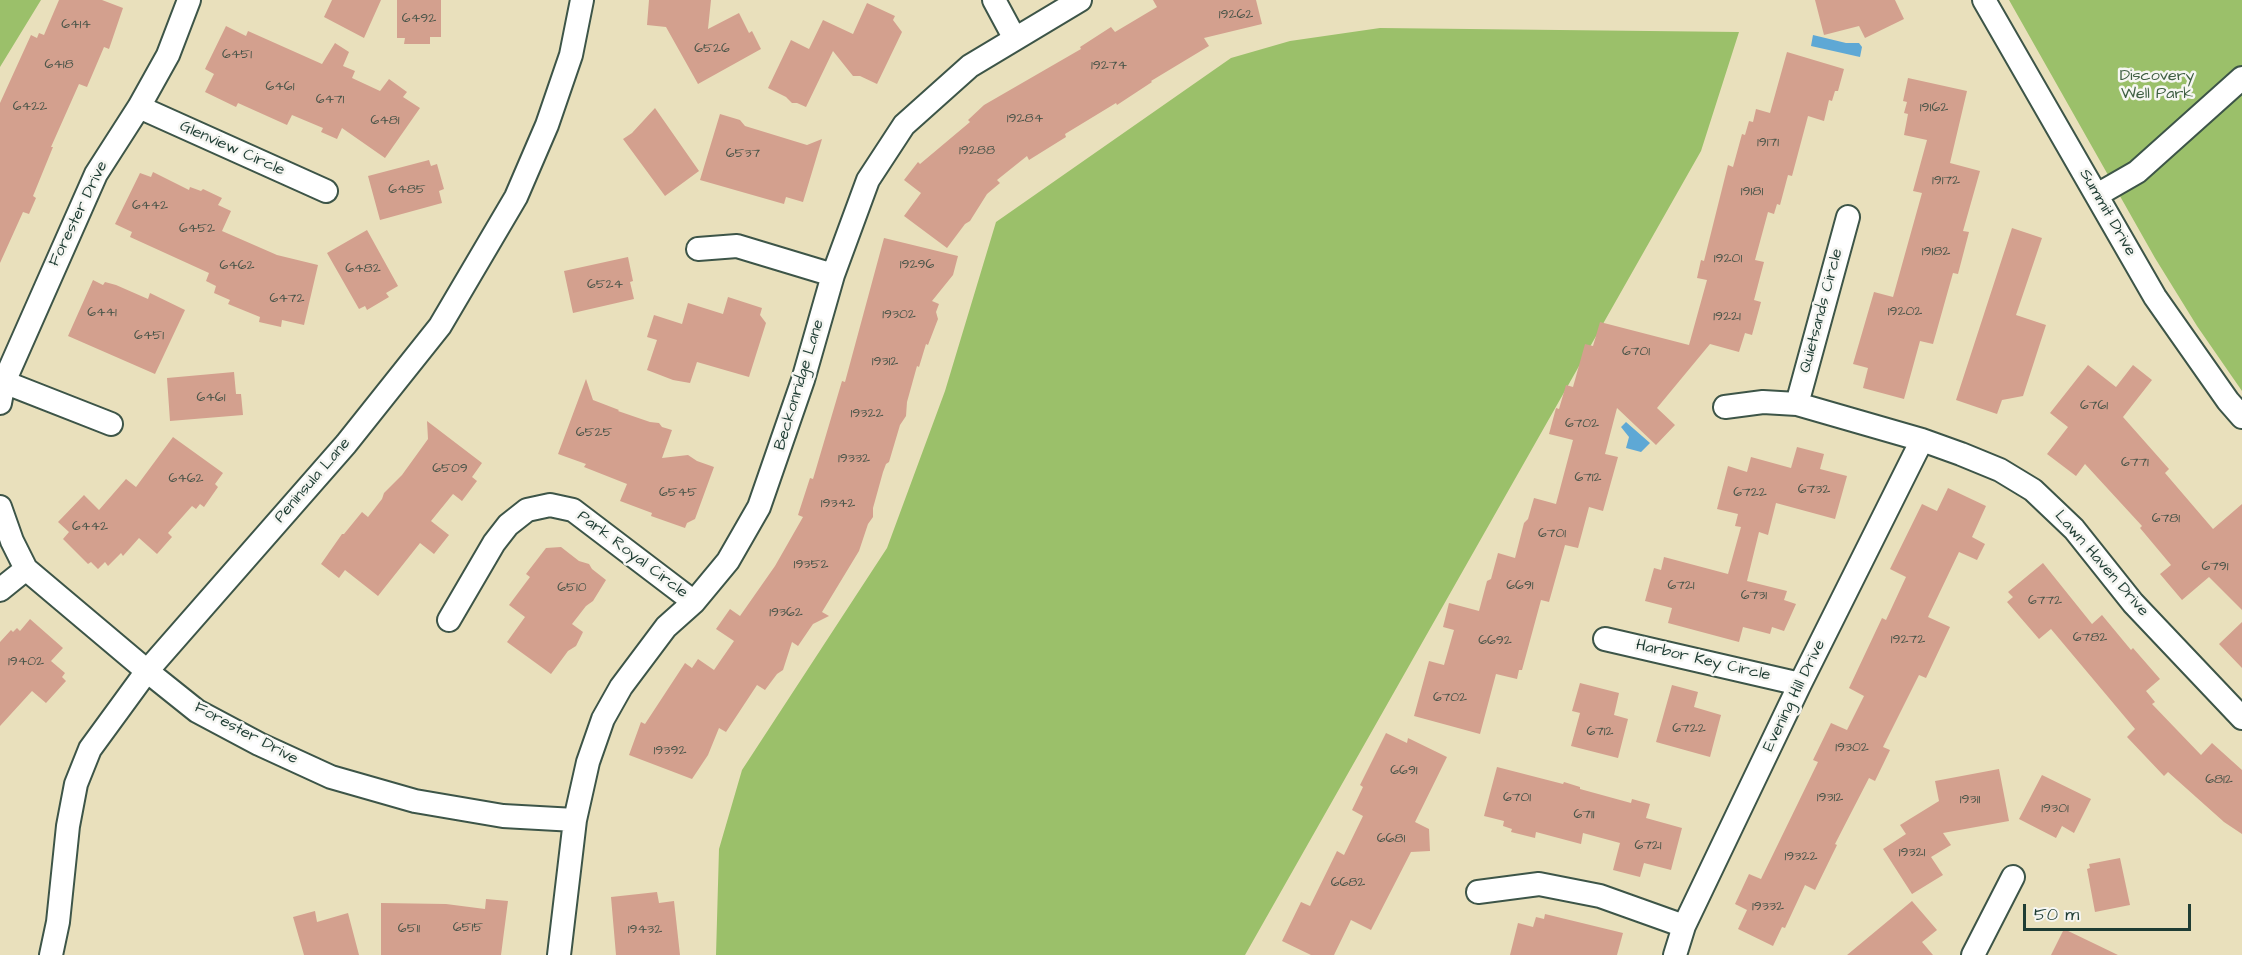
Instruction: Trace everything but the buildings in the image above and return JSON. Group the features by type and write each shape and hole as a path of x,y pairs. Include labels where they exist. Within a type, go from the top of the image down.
{"street":[{"name":"Forester Drive","path":"2,392 96,174 139,107 168,55 189,0"},
{"name":"Peninsula Lane","path":"51,955 58,922 68,826 76,784 90,749 147,671 346,444 440,326 516,197 547,125 571,55 582,0"},
{"path":"994,0 1015,39"},
{"name":"Beckonridge Lane","path":"575,820 588,762 603,719 621,687 661,634 694,602 728,561 759,507 803,380 833,275 867,180 904,125 970,66 1080,0"},
{"name":"Summit Drive","path":"1984,0 2155,297 2228,401 2242,417"},
{"path":"2097,195 2137,172 2242,78"},
{"name":"Glenview Circle","path":"139,107 326,191"},
{"name":"Quietsands Circle","path":"1797,404 1848,217"},
{"path":"698,249 737,246 833,275"},
{"path":"2,392 111,424"},
{"name":"Lawn Haven Drive","path":"1725,407 1763,402 1797,404 1922,440 2000,470 2033,490 2074,529 2133,603 2242,718"},
{"name":"Evening Hill Drive","path":"1675,955 1684,926 1800,684 1922,440"},
{"name":"Park Royal Circle","path":"449,620 494,543 508,525 527,510 550,505 573,510 694,602"},
{"name":"Forester Drive","path":"0,507 12,541 26,568 197,711 259,744 331,777 415,801 503,816 575,820"},
{"path":"0,590 26,568"},
{"name":"Harbor Key Circle","path":"1605,639 1800,684"},
{"path":"559,955 575,820"},
{"path":"1973,955 2013,877"},
{"path":"1478,892 1539,884 1600,896 1684,926"}],"green space":[{"path":"0,0 41,0 0,67"},
{"name":"Discovery Well Park","path":"2009,0 2242,0 2242,391 2197,326 2155,258"},
{"path":"1380,28 1739,32 1701,151 1245,955 716,955 719,849 742,770 887,548 945,391 996,222 1231,58 1290,41"}],"water":[{"path":"1813,35 1846,43 1859,43 1862,47 1860,57 1811,46"},
{"path":"1626,422 1650,443 1641,452 1626,448 1629,437 1621,427"}]}
